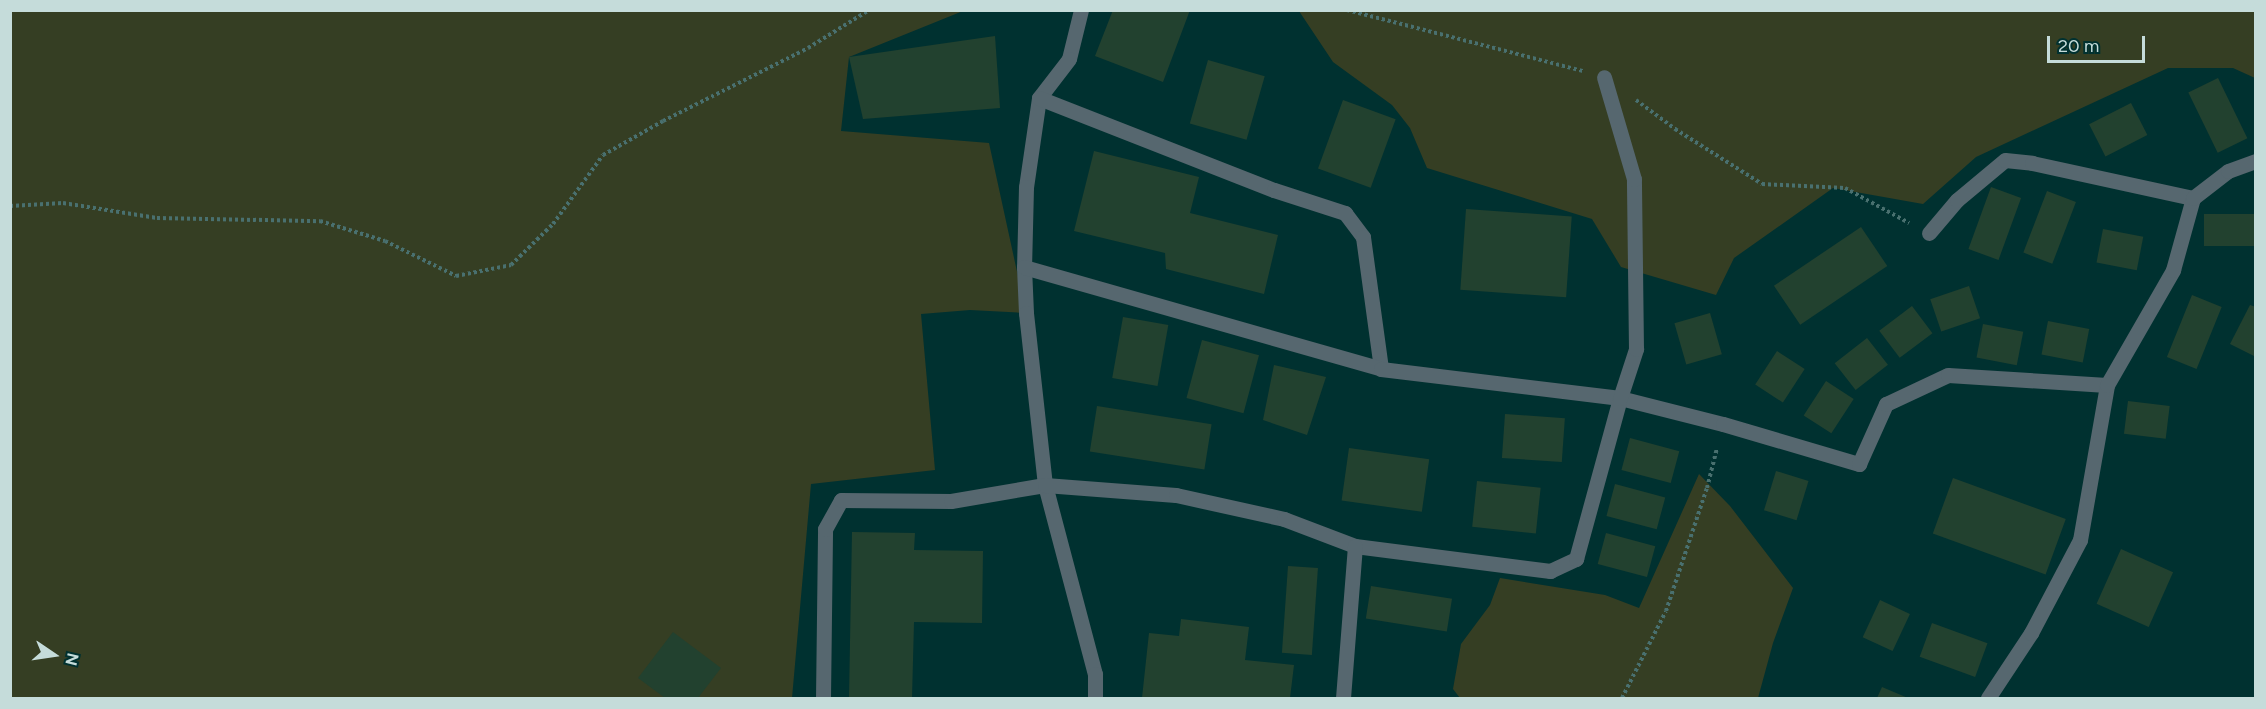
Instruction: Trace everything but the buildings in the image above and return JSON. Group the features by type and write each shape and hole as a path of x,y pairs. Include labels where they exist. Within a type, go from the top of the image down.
{"street":[{"path":"1081,10 1069,58 1039,98 1026,187 1024,267 1026,313 1045,485 1095,674 1095,699"},
{"path":"823,699 825,529 841,500 951,501 1045,485 1176,495 1284,519 1355,546 1551,571 1576,559 1620,398 1636,349 1634,179 1604,77"},
{"path":"1039,98 1274,190 1345,213 1363,237 1381,369"},
{"path":"1929,233 1957,200 2005,160 2032,163 2193,198"},
{"path":"1988,699 2031,633 2079,540 2107,385 2173,270 2193,198 2228,171 2256,161"},
{"path":"1024,267 1381,369 1620,398 1723,424 1859,464 1886,404 1948,375 2107,385"},
{"path":"1343,699 1355,546"}],"path":[{"path":"10,206 63,203 158,218 321,221 385,241 456,276 511,265 553,224 603,156 663,121 808,48 869,10"},
{"path":"1347,10 1604,77 1675,129 1762,183 1845,188 1929,233"},
{"path":"1622,699 1666,611 1707,488 1723,424"}],"green space":[{"path":"10,11 963,11 849,57 841,131 989,143 1026,313 970,310 921,314 935,470 811,484 792,698 11,698"},
{"path":"1299,11 2255,11 2255,78 2233,68 2168,68 1976,157 1923,204 1833,188 1734,258 1716,295 1621,267 1592,219 1427,168 1410,128 1392,105 1333,62"},
{"path":"1699,474 1730,506 1793,588 1773,643 1758,698 1460,698 1453,689 1461,644 1490,605 1500,578 1605,595 1639,608"}]}
